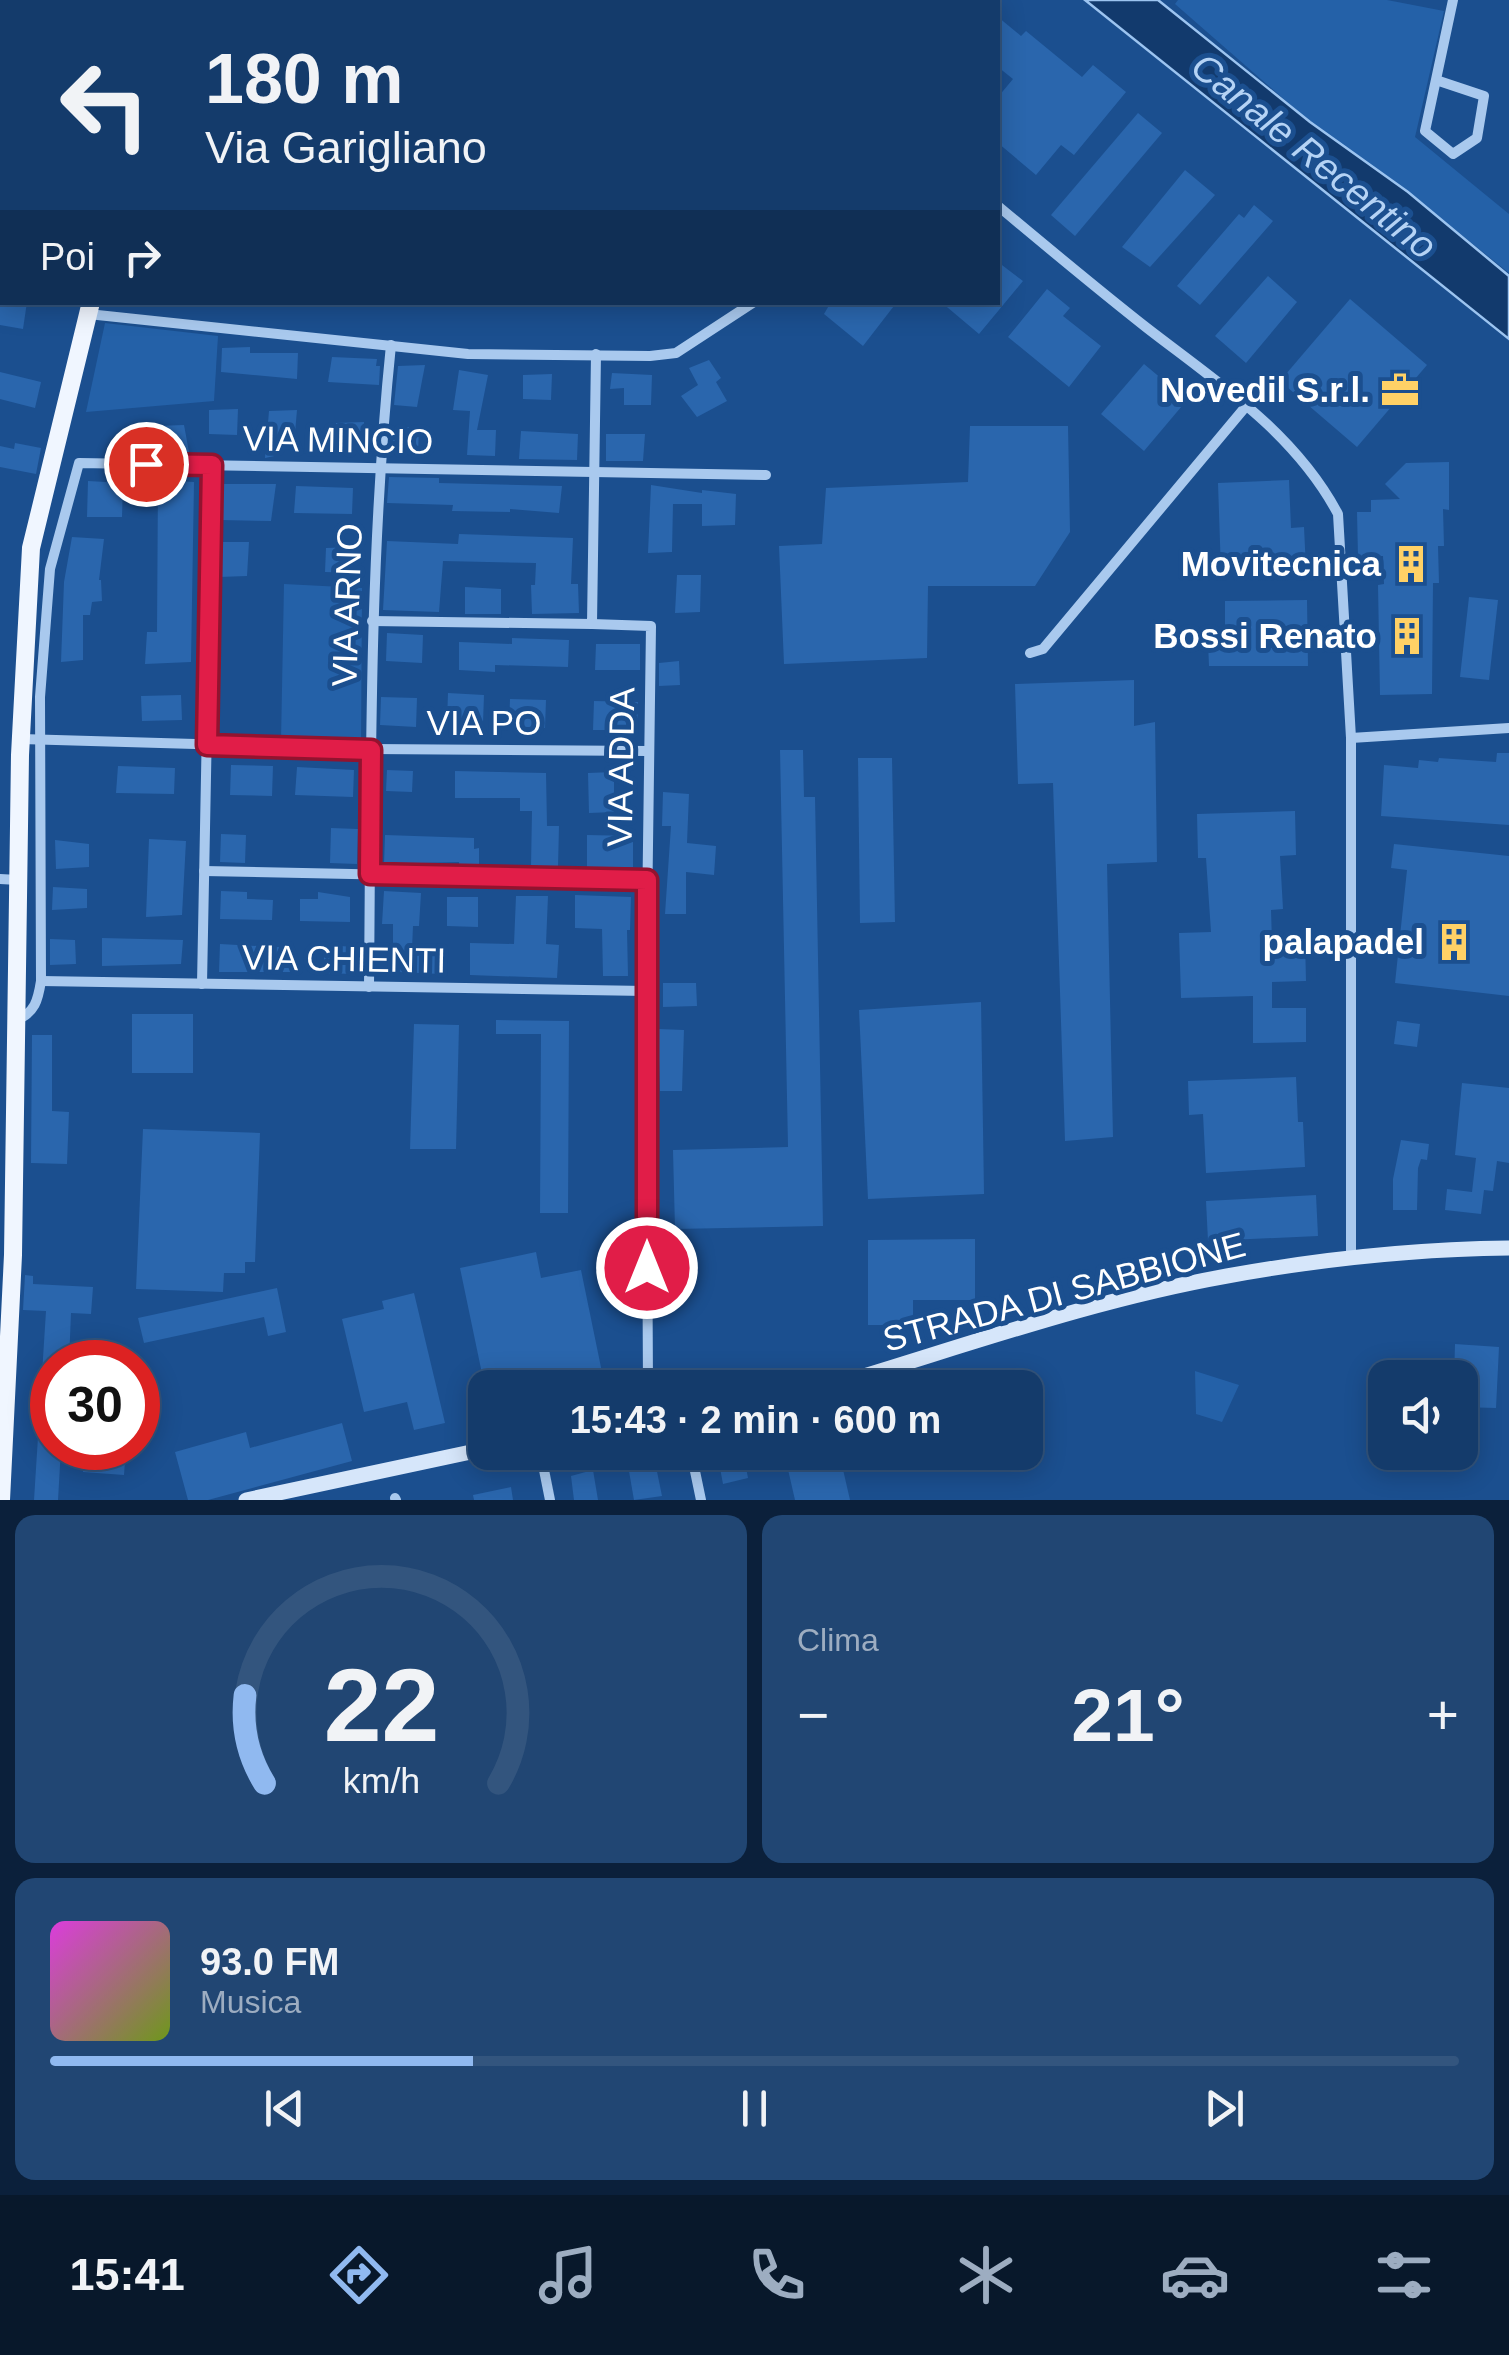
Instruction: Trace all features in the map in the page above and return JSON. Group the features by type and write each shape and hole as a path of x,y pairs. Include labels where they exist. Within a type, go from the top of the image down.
{"main road":[{"path":"2,1500 16,1020 9,879 30,739 31,548 90,308"},
{"name":"STRADA DI SABBIONE","path":"883,1370 1067,1314 1224,1276 1351,1256 1509,1248"},
{"path":"246,1500 468,1453"}],"street":[{"path":"1436,80 1484,96 1477,138 1453,154 1424,131 1453,0"},
{"path":"1000,208 1247,405 1299,456 1322,484 1338,514 1351,738 1351,1256"},
{"path":"90,308 392,346 517,356 650,356 676,353 749,305"},
{"name":"VIA ARNO","path":"369,986 372,621 378,468 392,346"},
{"path":"372,621 592,624 596,354"},
{"path":"1030,653 1043,649 1247,405"},
{"name":"VIA MINCIO","path":"30,739 40,697 50,569 79,463 766,474"},
{"path":"202,984 212,465"},
{"name":"VIA ADDA","path":"592,624 651,626 646,991 648,1370"},
{"path":"1351,738 1509,728"},
{"path":"16,1020 28,1015 38,999 40,981 30,739"},
{"name":"VIA PO","path":"30,739 371,750 648,751"},
{"path":"204,871 647,880"},
{"name":"VIA CHIENTI","path":"40,981 646,991"},
{"path":"544,1470 550,1500"},
{"path":"695,1470 701,1500"}],"shaded area":[{"path":"1178,0 1387,0 1444,11 1415,137 1509,214 1509,273 1408,192 1310,122 1175,4"},
{"path":"105,323 218,336 214,401 86,412"},
{"path":"284,584 362,588 361,744 281,741"},
{"path":"1195,1371 1239,1385 1222,1422 1196,1414"}],"water":[{"name":"Canale Recentino","path":"1085,0 1158,0 1310,122 1408,192 1509,276 1509,339"}],"building":[{"path":"1000,19 1021,36 1026,31 1082,77 1093,65 1126,92 1074,155 1061,145 1036,175 1000,145 1000,95 1013,79 1000,69"},
{"path":"1138,113 1162,133 1075,236 1051,215"},
{"path":"1185,170 1215,195 1150,267 1122,247"},
{"path":"1254,205 1273,221 1200,305 1177,286 1239,214 1244,218"},
{"path":"1000,264 1023,281 979,334 945,305 1000,305"},
{"path":"1268,276 1297,302 1246,363 1215,336"},
{"path":"1047,289 1070,308 1063,316 1101,346 1069,387 1008,337"},
{"path":"1350,299 1427,365 1357,447 1280,381"},
{"path":"0,305 27,305 23,329 0,325"},
{"path":"829,305 895,305 863,346 824,314"},
{"path":"250,347 250,353 298,353 297,379 221,372 222,348"},
{"path":"332,357 377,359 379,385 328,382"},
{"path":"709,360 721,378 716,382 727,401 697,417 681,396 698,385 689,368"},
{"path":"1144,364 1187,400 1144,451 1101,414"},
{"path":"425,365 417,407 394,405 398,366"},
{"path":"459,370 488,375 477,430 496,430 495,456 467,455 470,411 453,410"},
{"path":"0,372 41,382 35,408 0,399"},
{"path":"612,373 652,375 651,405 624,405 624,388 610,389"},
{"path":"552,374 551,400 523,399 523,375"},
{"path":"238,409 237,435 209,434 209,410"},
{"path":"297,410 295,433 283,432 279,455 265,458 269,411"},
{"path":"364,422 364,448 335,447 336,423"},
{"path":"184,425 189,452 157,452 156,426"},
{"path":"970,426 1068,426 1070,532 1035,586 928,586 927,658 784,664 779,546 822,544 826,488 968,482"},
{"path":"392,427 419,427 418,453 391,452"},
{"path":"521,431 578,434 577,460 519,459"},
{"path":"606,434 645,434 643,461 606,461"},
{"path":"15,443 41,448 36,474 0,467 0,446 14,449"},
{"path":"1449,462 1449,510 1443,509 1439,583 1433,583 1432,694 1380,695 1378,585 1384,584 1383,556 1358,557 1357,512 1371,512 1371,500 1400,499 1385,484 1406,463"},
{"path":"389,477 439,478 439,483 562,486 559,513 510,509 452,511 453,505 387,503"},
{"path":"158,480 194,482 191,662 145,664 147,632 157,632"},
{"path":"1289,480 1291,528 1304,527 1306,569 1221,572 1218,483"},
{"path":"88,481 123,483 122,517 87,517"},
{"path":"220,484 276,484 271,521 220,520"},
{"path":"651,485 736,494 735,525 702,526 702,504 673,504 672,552 648,553"},
{"path":"296,486 353,488 352,514 294,513"},
{"path":"459,534 573,538 571,584 578,584 579,613 532,614 531,585 535,585 536,563 443,561 439,612 383,610 387,541 458,544"},
{"path":"72,537 104,539 99,580 102,601 92,602 90,615 83,615 83,660 61,662 64,582"},
{"path":"220,542 249,542 247,576 219,577"},
{"path":"355,547 354,573 325,572 326,548"},
{"path":"677,575 701,575 700,612 675,613"},
{"path":"465,587 501,589 501,614 465,614"},
{"path":"1469,597 1498,600 1489,680 1460,677"},
{"path":"1307,600 1308,666 1209,666 1208,642 1225,642 1225,601"},
{"path":"387,633 423,635 422,663 386,661"},
{"path":"512,638 569,640 568,667 495,665 495,672 459,670 459,642 512,644"},
{"path":"596,644 640,644 640,670 595,670"},
{"path":"679,661 680,685 659,686 659,663"},
{"path":"1134,680 1134,726 1155,722 1157,862 1107,864 1113,1137 1065,1141 1053,783 1018,784 1015,684"},
{"path":"448,693 484,695 483,723 447,721"},
{"path":"181,695 182,720 142,721 141,696"},
{"path":"381,697 417,698 416,727 380,725"},
{"path":"510,699 546,700 545,728 509,726"},
{"path":"594,701 638,702 637,730 593,730"},
{"path":"780,750 803,750 804,797 815,797 823,1226 675,1229 673,1150 788,1147"},
{"path":"1497,753 1509,753 1509,825 1381,816 1384,765 1418,768 1419,760 1438,762 1439,758 1496,762"},
{"path":"858,758 892,758 895,922 860,923"},
{"path":"231,765 273,766 272,796 230,795"},
{"path":"118,766 175,768 174,794 116,793"},
{"path":"297,767 354,770 353,797 295,795"},
{"path":"387,770 413,771 412,792 386,791"},
{"path":"455,771 546,773 547,826 559,826 558,867 531,867 532,811 520,811 520,798 455,798"},
{"path":"614,772 614,812 589,813 588,773"},
{"path":"663,792 689,794 687,843 716,846 714,875 686,872 686,914 665,914 671,826 662,826"},
{"path":"1295,811 1296,855 1280,856 1283,909 1271,910 1272,942 1305,940 1306,981 1272,982 1272,1008 1306,1008 1306,1042 1253,1043 1253,996 1181,998 1179,933 1211,932 1206,858 1198,858 1197,814"},
{"path":"331,828 358,829 357,864 330,863"},
{"path":"221,834 246,835 245,863 220,862"},
{"path":"385,835 474,838 474,849 479,848 479,868 459,867 459,862 384,864"},
{"path":"587,835 633,836 633,867 587,867"},
{"path":"149,839 186,841 182,915 146,917"},
{"path":"55,840 89,844 89,867 56,869"},
{"name":"palapadel","path":"1394,844 1509,856 1509,996 1395,983 1407,870 1391,868"},
{"path":"53,887 87,889 87,908 52,910"},
{"path":"221,891 247,892 247,899 273,900 272,920 220,919"},
{"path":"384,891 421,893 419,926 413,926 412,949 442,951 441,974 399,972 400,950 393,950 393,924 382,924"},
{"path":"318,892 350,897 350,922 300,921 300,899 318,899"},
{"path":"575,895 631,897 628,976 603,976 602,929 575,928"},
{"path":"516,896 548,896 546,944 559,945 557,978 470,975 470,943 514,944"},
{"path":"447,897 478,897 478,927 447,926"},
{"path":"102,938 183,940 181,964 102,966"},
{"path":"50,939 75,940 76,964 50,965"},
{"path":"220,944 294,948 293,972 219,972"},
{"path":"325,945 355,947 353,974 323,973"},
{"path":"663,983 696,983 697,1006 663,1007"},
{"path":"981,1002 984,1194 868,1199 859,1010"},
{"path":"132,1014 193,1014 193,1073 132,1073"},
{"path":"496,1020 569,1021 568,1213 540,1213 541,1034 496,1034"},
{"path":"1397,1021 1420,1024 1417,1047 1394,1044"},
{"path":"414,1024 459,1025 456,1149 410,1149"},
{"path":"658,1029 684,1030 682,1091 660,1091"},
{"path":"32,1035 52,1035 52,1111 69,1112 67,1164 31,1163"},
{"path":"1296,1077 1305,1167 1206,1173 1203,1114 1189,1115 1188,1081"},
{"path":"1462,1083 1509,1088 1509,1163 1497,1161 1493,1191 1484,1190 1481,1214 1445,1210 1447,1189 1472,1192 1476,1158 1455,1155"},
{"path":"143,1129 260,1133 255,1262 245,1262 245,1273 224,1273 223,1292 136,1289"},
{"path":"1401,1140 1429,1144 1427,1160 1421,1159 1418,1168 1417,1210 1393,1210 1393,1179"},
{"path":"1316,1195 1318,1236 1208,1241 1206,1201"},
{"path":"975,1239 975,1300 913,1300 913,1325 868,1325 868,1240"},
{"path":"536,1252 541,1278 581,1270 602,1370 481,1370 460,1268"},
{"path":"25,1275 33,1276 33,1284 93,1287 91,1314 71,1313 70,1340 44,1340 46,1311 23,1310"},
{"path":"277,1288 286,1332 268,1336 264,1317 143,1340 138,1318"},
{"path":"414,1293 445,1423 414,1430 407,1402 364,1412 342,1319 384,1309 382,1301"},
{"path":"1455,1344 1499,1347 1496,1408 1478,1408 1478,1360 1455,1360"},
{"path":"342,1423 352,1461 208,1500 188,1500 175,1452 246,1432 250,1448"},
{"path":"36,1470 60,1470 58,1500 34,1500"},
{"path":"83,1470 124,1470 124,1475"},
{"path":"593,1470 598,1500 574,1500 571,1476"},
{"path":"629,1470 657,1470 662,1496 634,1500"},
{"path":"720,1470 746,1470 748,1478 723,1484"},
{"path":"788,1470 843,1470 850,1500 795,1500"},
{"path":"511,1487 513,1500 474,1500 473,1495"}],"place":[{"name":"Novedil S.r.l.","path":"1400,390"},
{"name":"Movitecnica","path":"1411,564"},
{"name":"Bossi Renato","path":"1407,636"},
{"name":"palapadel","path":"1454,942"}],"route":[{"path":"146,464 212,465 207,745 371,750 370,874 647,880 647,1268"}]}
